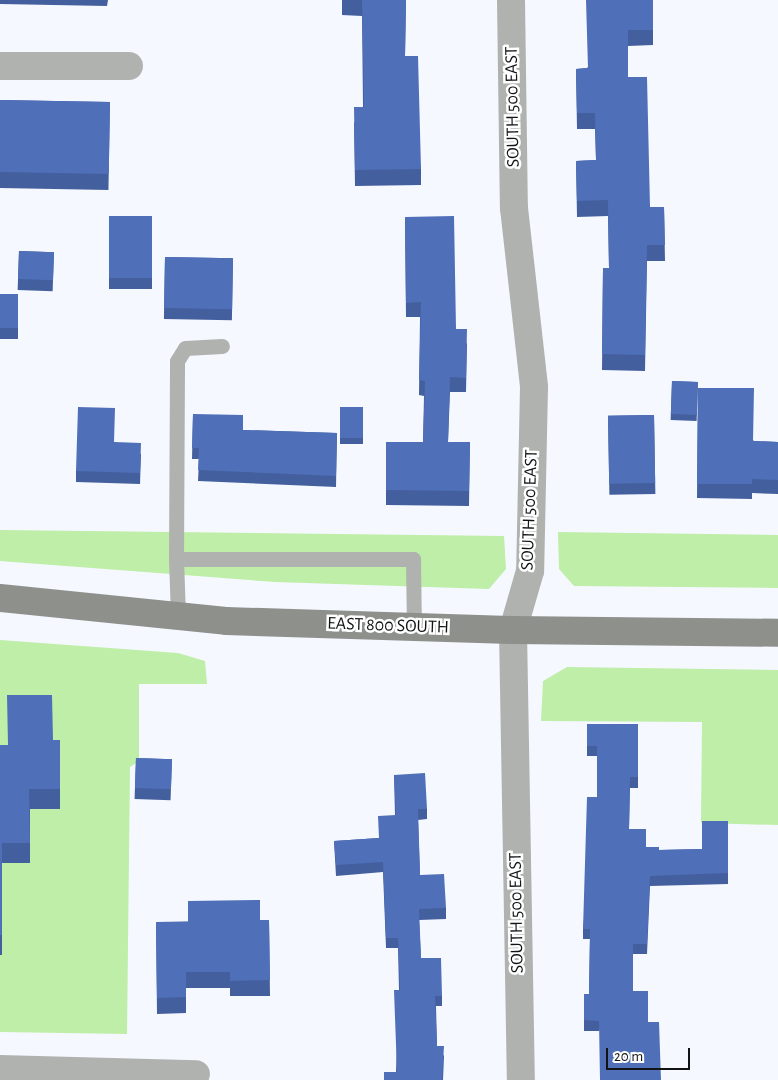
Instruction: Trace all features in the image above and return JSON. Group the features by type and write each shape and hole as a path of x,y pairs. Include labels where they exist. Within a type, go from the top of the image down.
{"main road":[{"name":"EAST 800 SOUTH","path":"0,598 226,621 513,630 778,632"}],"street":[{"name":"SOUTH 500 EAST","path":"511,0 514,208 534,387 530,571 513,630 520,1080"},
{"path":"0,66 129,66"},
{"path":"0,1069 196,1074"}],"lane":[{"path":"178,616 176,559 177,361 185,348 222,346"},
{"path":"176,559 413,559 414,627"}],"green space":[{"path":"0,530 504,536 506,569 489,589 275,582 0,561"},
{"path":"558,532 778,535 778,588 574,586 559,569"},
{"path":"0,640 178,653 205,661 207,684 139,684 139,761 130,767 127,1034 0,1032"},
{"path":"567,667 778,670 778,825 701,823 702,722 541,721 543,681"}],"building":[{"path":"362,0 406,0 405,56 418,56 421,169 355,170 354,107 364,107"},
{"path":"586,0 653,0 653,30 628,30 628,77 647,77 650,207 664,207 665,245 647,245 645,355 602,354 603,268 609,268 608,200 577,201 576,161 596,160 595,113 577,113 576,69 588,68"},
{"path":"0,100 110,102 109,174 0,172"},
{"path":"109,216 152,216 152,278 109,278"},
{"path":"454,216 456,329 467,329 466,378 450,377 448,442 470,442 469,491 386,490 386,442 423,442 425,381 419,380 421,302 406,303 405,217"},
{"path":"19,251 54,252 53,280 18,279"},
{"path":"165,257 233,258 232,309 164,308"},
{"path":"0,294 18,294 18,328 0,328"},
{"path":"672,381 698,382 697,415 671,414"},
{"path":"698,388 754,388 753,441 778,442 778,480 752,479 752,484 697,484"},
{"path":"78,407 115,408 114,442 141,443 140,473 76,471"},
{"path":"340,407 363,407 363,438 340,438"},
{"path":"193,414 243,415 243,430 337,433 336,476 198,470 199,448 192,448"},
{"path":"654,415 655,483 609,484 608,416"},
{"path":"7,695 52,695 53,740 60,740 60,789 29,789 30,843 2,843 2,935 0,935 0,745 8,745"},
{"path":"587,724 638,724 638,777 630,777 629,829 646,829 646,847 659,847 659,850 702,849 702,821 728,821 728,873 650,876 647,944 633,944 633,991 648,991 648,1022 659,1022 661,1080 600,1080 599,1021 584,1020 584,994 589,994 590,929 583,929 587,797 597,797 597,746 587,746"},
{"path":"136,758 172,759 171,789 135,788"},
{"path":"425,773 427,809 418,809 420,875 444,874 446,908 419,909 421,958 441,958 442,996 435,996 437,1046 444,1046 442,1080 384,1080 384,1072 397,1072 394,990 400,990 398,938 386,938 383,862 336,865 334,841 379,838 378,816 396,815 394,775"},
{"path":"260,900 260,920 269,920 270,980 230,981 230,972 186,972 186,997 157,998 156,922 188,922 188,901"}]}
